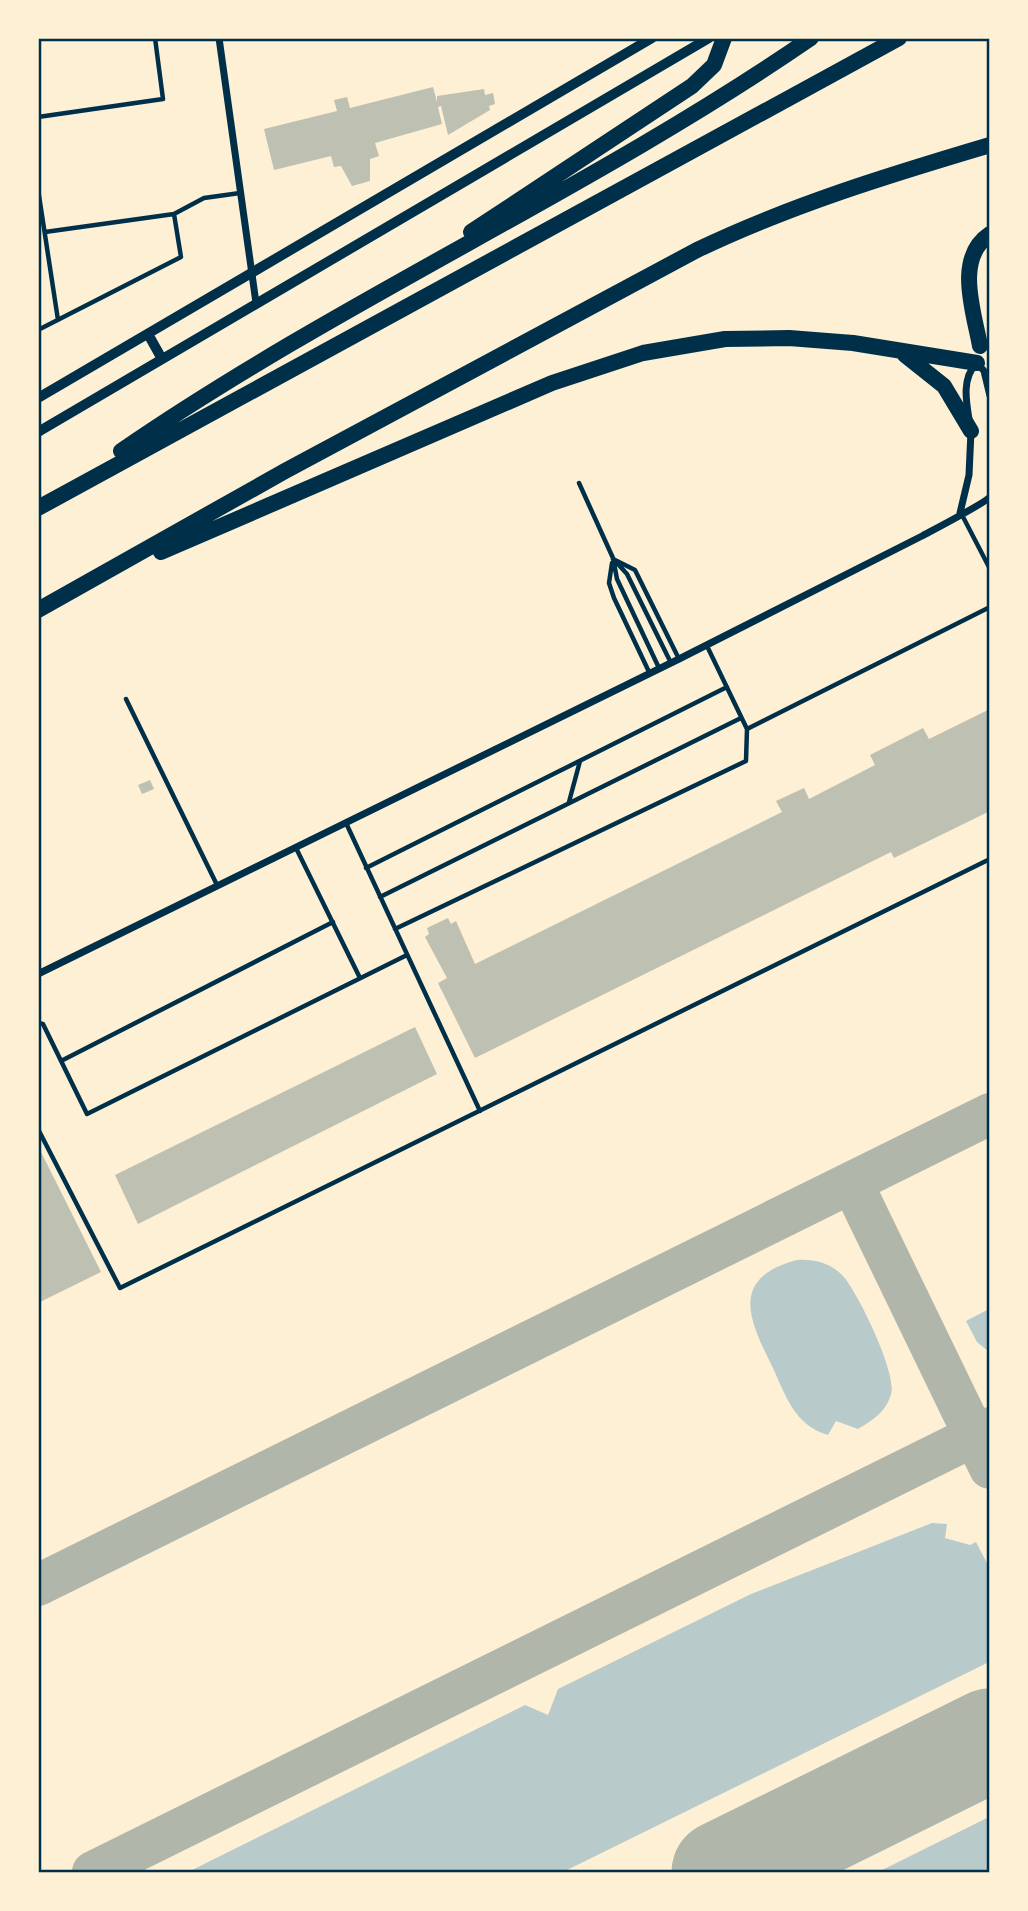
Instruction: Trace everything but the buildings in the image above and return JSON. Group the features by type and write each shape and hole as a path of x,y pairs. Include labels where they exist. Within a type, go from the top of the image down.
{"highway":[{"path":"419,271 465,236 692,86 714,65 724,38"},
{"path":"38,508 199,397 650,143 811,38"},
{"path":"55,496 899,38"},
{"path":"38,610 285,471 697,250 756,222 812,201 989,145"},
{"path":"984,343 969,268 972,253 989,234"},
{"path":"91,582 552,383 626,357 705,342 770,337 836,341 983,363"},
{"path":"896,351 940,382 971,431"}],"street":[{"path":"219,38 256,303"},
{"path":"38,398 652,38"},
{"path":"38,432 709,38"},
{"path":"148,334 162,359"},
{"path":"984,343 983,363 989,396"},
{"path":"960,513 969,475 971,431 967,383 969,370 983,363"},
{"path":"38,974 706,646 922,536 960,513 985,503 989,497"}],"lane":[{"path":"38,40 46,38"},
{"path":"38,117 163,99 155,38"},
{"path":"38,189 58,320"},
{"path":"45,232 174,214 204,198 240,193"},
{"path":"38,330 181,257 174,214"},
{"path":"579,483 613,558 617,579 660,669"},
{"path":"960,513 989,569"},
{"path":"613,558 635,570 679,659"},
{"path":"613,558 627,574 671,663"},
{"path":"613,558 609,583 611,591 650,674"},
{"path":"747,729 989,607"},
{"path":"395,929 746,761 747,729 706,646"},
{"path":"366,868 726,687"},
{"path":"126,699 218,886"},
{"path":"380,897 741,718"},
{"path":"569,803 580,761"},
{"path":"346,823 480,1111"},
{"path":"296,848 360,978"},
{"path":"38,1129 120,1289 989,859"},
{"path":"61,1061 333,922"},
{"path":"38,1023 43,1024 87,1114 407,955"}],"shaded area":[{"path":"797,1260 821,1263 842,1275 866,1314 883,1352 892,1384 891,1394 882,1411 858,1429 836,1421 828,1435 799,1417 787,1398 757,1333 750,1302 753,1289 761,1278 775,1268"},
{"path":"989,1309 989,1352 977,1342 966,1321"},
{"path":"932,1523 947,1524 945,1538 970,1545 976,1542 989,1567 989,1662 563,1872 188,1872 525,1705 548,1715 558,1689 751,1594"},
{"path":"989,1817 989,1872 878,1872"}],"taxiway":[{"path":"38,1585 990,1114"},
{"path":"852,1183 990,1468"},
{"path":"93,1872 990,1428"}],"runway":[{"path":"723,1872 990,1740"}]}
